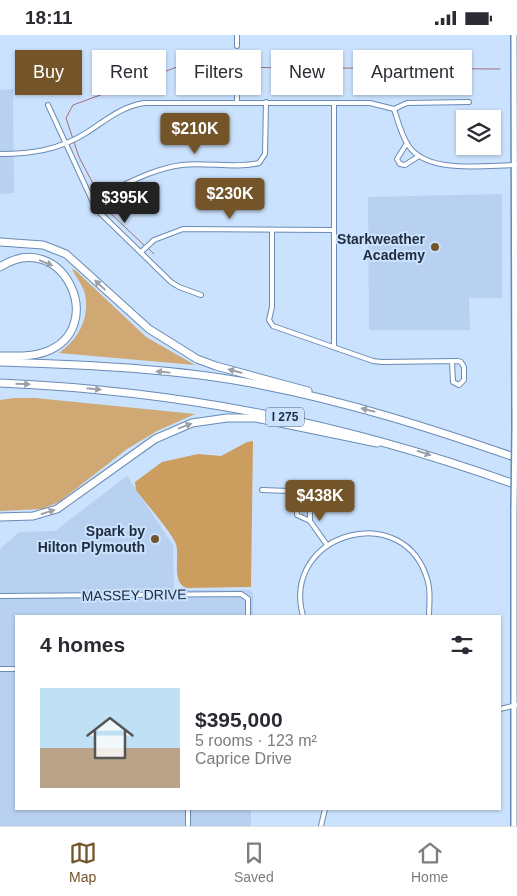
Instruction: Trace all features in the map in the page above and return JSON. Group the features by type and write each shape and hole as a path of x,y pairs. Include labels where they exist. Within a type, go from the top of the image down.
{"highway":[{"path":"0,242 43,245 66,254 149,329 197,359 315,393 331,401"},
{"path":"0,267 25,258 48,262 60,270 70,282 76,306 71,329 53,348 32,356 0,356"},
{"name":"I 275","path":"0,362 90,365 229,379 331,401 431,428 517,458"},
{"name":"I 275","path":"0,383 126,391 220,404 318,424 402,446 517,485"},
{"path":"0,517 33,516 57,509 155,439 192,423 227,418 256,418 369,443 402,446"}],"street":[{"path":"237,35 237,46"},
{"path":"514,35 516,60 516,353 514,428 516,706 514,826"},
{"path":"237,95 237,102"},
{"path":"0,154 43,152 85,133 117,112 136,104 154,102 376,103 394,109 407,103 469,102"},
{"path":"92,200 147,175 170,167 192,164 256,164 261,162 266,155 266,102"},
{"path":"334,103 334,347"},
{"path":"48,105 92,200 102,217 179,287 201,295"},
{"path":"394,109 407,143 419,156 429,162 442,165 516,165"},
{"path":"407,143 397,159 400,164 405,165 419,156"},
{"path":"141,252 154,240 183,229 334,230"},
{"path":"272,230 270,324 378,362 452,362 459,362 463,365 464,380 459,385 452,382 452,362"},
{"path":"262,490 289,491 299,506 297,515 310,521 327,545"},
{"path":"308,506 315,497"},
{"path":"299,506 308,506"},
{"path":"308,506 310,509 310,521"},
{"path":"303,615 300,593 302,580 313,559 327,545 343,537 361,533 383,535 404,545 416,557 425,573 429,590 429,615"},
{"name":"MASSEY DRIVE","path":"0,595 241,594 246,595 248,599 248,615"},
{"path":"0,669 15,669"},
{"path":"501,709 516,706"},
{"path":"188,810 188,826"},
{"path":"321,826 325,810"}],"shaded area":[{"path":"13,89 14,193 0,194 0,90"},
{"name":"Starkweather Academy","path":"502,194 502,298 469,298 470,330 369,330 368,197"},
{"path":"72,269 146,337 195,365 59,353 77,335 86,312 85,294"},
{"path":"35,398 195,414 157,431 127,449 59,502 42,509 0,511 0,400"},
{"path":"253,441 251,587 186,588 181,585 177,574 176,544 164,525 136,490 135,482 162,462 198,454 221,456 247,442"},
{"path":"127,476 173,545 174,590 250,590 253,593 253,615 15,615 15,810 251,810 251,826 0,826 0,549 19,532 55,531"}],"waterway":[{"path":"145,246 107,210 79,157 66,118 73,105 177,67 500,69"},
{"path":"148,248 154,254"}],"place":[{"name":"Starkweather Academy","path":"435,247"},
{"name":"Spark by Hilton Plymouth","path":"155,539"}]}
